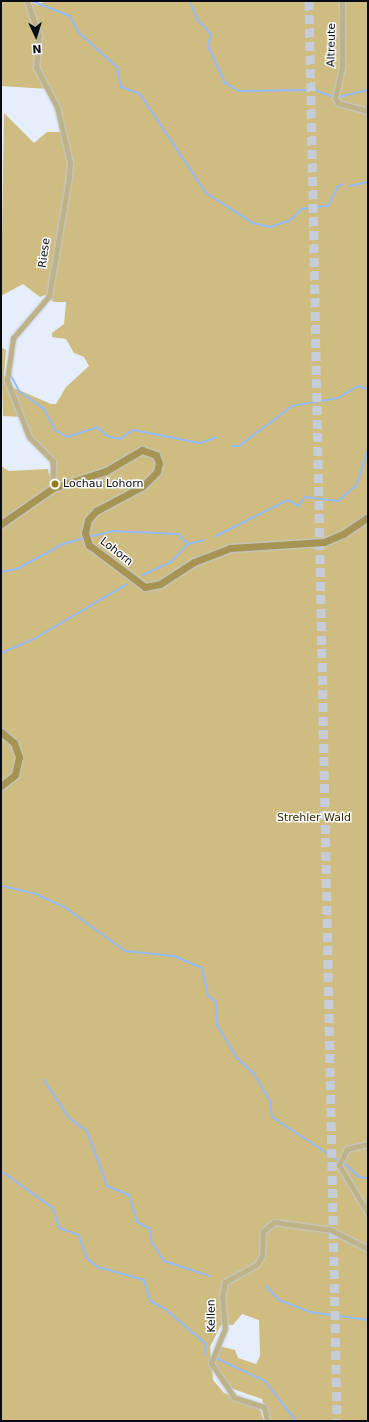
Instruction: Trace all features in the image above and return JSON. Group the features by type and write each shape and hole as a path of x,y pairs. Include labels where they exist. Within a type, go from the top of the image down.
{"street":[{"name":"Riese","path":"27,1 39,35 36,67 57,107 70,162 70,177 49,296 13,338 7,380 29,437 52,461 53,488"},
{"name":"Altreute","path":"342,1 342,73 335,98 338,103 368,111"},
{"name":"Lohorn","path":"1,524 53,488 106,471 136,452 146,450 156,455 159,467 151,480 96,511 86,524 86,539 136,583 149,587 166,581 194,562 230,548 324,542 343,534 368,517"},
{"path":"1,732 18,751 15,775 1,786"},
{"path":"368,1144 347,1149 339,1165 368,1214"},
{"name":"Kellen","path":"267,1421 264,1407 234,1397 211,1363 225,1329 222,1298 225,1282 257,1264 262,1256 263,1231 274,1222 331,1230 358,1247 368,1249"}],"green space":[{"name":"Strehler Wald","path":"1,1 27,1 38,5 46,1 368,1 368,1421 269,1421 262,1399 222,1385 213,1361 219,1346 235,1350 238,1358 256,1364 260,1356 259,1320 242,1314 233,1325 221,1325 210,1347 213,1380 224,1393 258,1404 264,1421 1,1421 1,466 9,471 48,469 49,475 51,468 49,461 26,436 20,417 3,416 1,347 6,350 4,375 12,387 51,404 56,404 66,387 89,366 84,357 74,353 66,339 52,337 52,333 64,324 66,302 54,302 45,295 40,297 23,284 1,296 4,113 34,143 47,132 63,132 49,89 1,86"}],"waterway":[{"path":"32,1 70,16 79,33 117,67 121,87 140,94 206,193 253,223 270,227 289,221 302,209 328,206 338,186 343,184"},
{"path":"190,1 197,19 211,34 208,46 225,83 239,91 315,90 331,96"},
{"path":"339,97 368,90"},
{"path":"350,186 368,182"},
{"path":"11,376 20,392 44,409 55,430 67,437 97,427 107,436 120,439 133,430 200,443 217,437"},
{"path":"232,446 239,446 292,406 338,398 358,386 368,389"},
{"path":"216,536 288,500 298,506 305,497 338,501 356,486 368,450"},
{"path":"88,537 113,531 178,534 188,544 204,540"},
{"path":"1,572 17,569 63,544 84,538"},
{"path":"143,575 171,562 188,544"},
{"path":"1,653 34,639 127,584"},
{"path":"2,886 36,894 66,908 125,951 174,956 202,968 208,996 216,1002 217,1025 236,1057 254,1074 270,1101 272,1117 336,1159"},
{"path":"44,1080 69,1118 87,1131 107,1186 129,1195 137,1222 150,1229 152,1243 164,1261 210,1276"},
{"path":"345,1164 359,1177 368,1178"},
{"path":"1,1171 53,1208 59,1228 79,1235 87,1259 98,1267 144,1280 150,1301 165,1309 206,1344 205,1355"},
{"path":"266,1286 279,1300 310,1312 368,1320"},
{"path":"216,1358 265,1381 296,1421"}],"tunnel":[{"path":"309,1 337,1421"}],"place":[{"name":"Lochau Lohorn","path":"55,484"}]}
